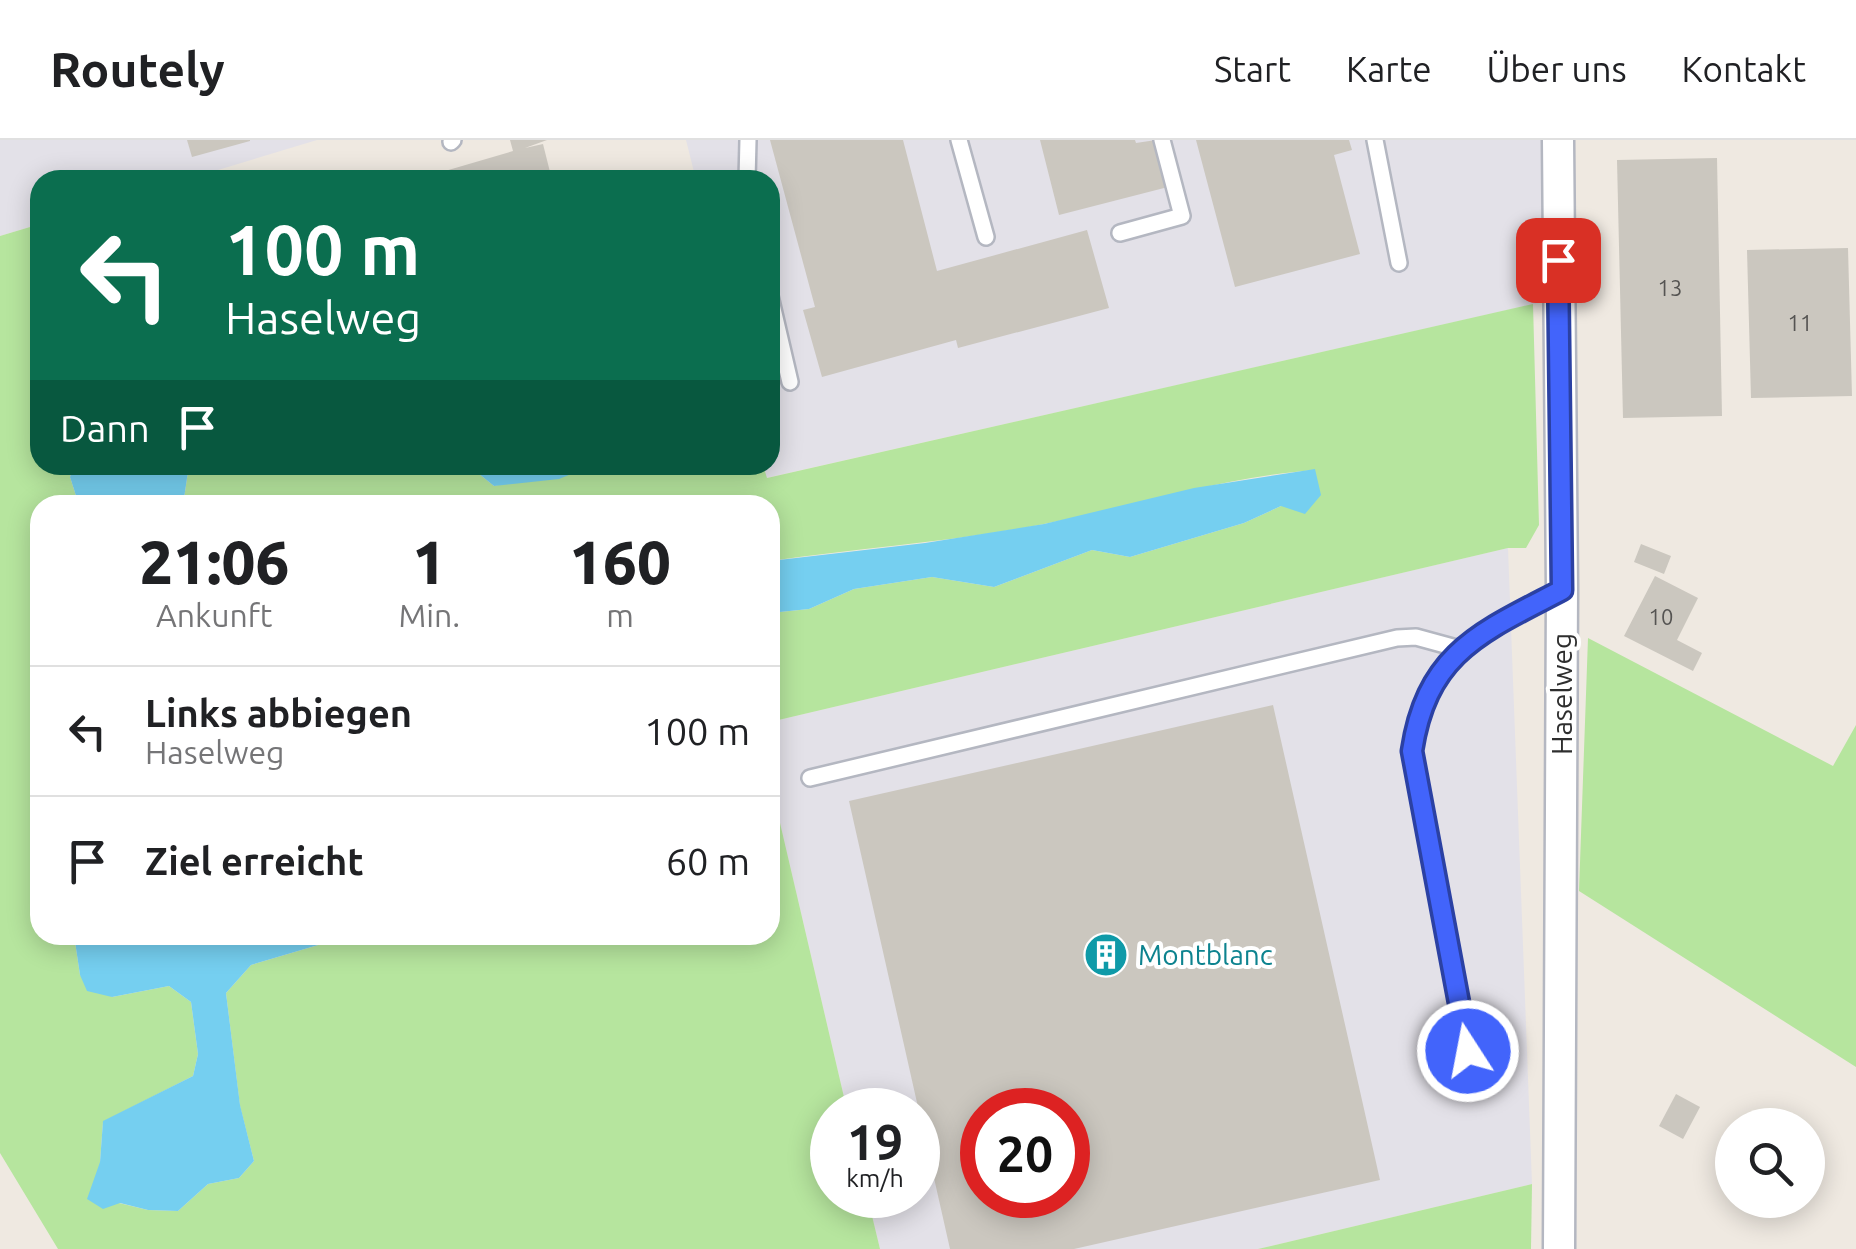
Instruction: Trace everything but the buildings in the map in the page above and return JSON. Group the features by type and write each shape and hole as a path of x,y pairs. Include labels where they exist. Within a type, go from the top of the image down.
{"street":[{"name":"Haselweg","path":"1558,140 1562,590 1559,1249"}],"lane":[{"path":"747,170 748,140"},
{"path":"959,140 986,237"},
{"path":"1120,233 1182,216 1162,140"},
{"path":"1375,140 1398,264"},
{"path":"780,339 790,382"},
{"path":"1468,1051 1412,751 1417,718 1426,692 1460,650 1481,633 1562,590"},
{"path":"810,778 1397,638 1416,637 1460,650"}],"shaded area":[{"path":"0,140 317,140 218,170 30,170 30,227 0,236"},
{"path":"686,140 1573,140 1574,295 780,475 780,170 694,170"},
{"path":"1508,548 1532,1184 1258,1249 880,1249 873,1218 940,1218 940,1088 842,1088 780,823 780,720"}],"green space":[{"path":"30,227 30,475 71,475 76,495 30,495 30,945 76,945 80,975 112,997 169,986 191,1002 198,1054 193,1076 103,1122 100,1162 119,1203 148,1210 178,1211 208,1184 239,1178 254,1161 240,1106 226,993 251,965 318,945 780,945 780,823 842,1088 810,1088 810,1218 873,1218 880,1249 58,1249 0,1153 0,236"},
{"path":"1533,304 1539,525 1526,548 1508,548 780,720 780,612 809,609 854,589 932,577 994,587 1092,550 1130,557 1244,523 1281,506 1315,470 1213,485 1010,530 780,560 780,495 184,495 188,475 480,475 494,486 546,475 767,478"},
{"path":"1588,638 1833,766 1856,725 1856,1067 1579,891"},
{"path":"1532,1184 1531,1249 1258,1249"}],"water":[{"path":"1315,469 1321,495 1305,514 1281,506 1244,523 1130,557 1092,550 994,587 932,577 854,589 809,609 780,612 780,560 1044,524 1194,488"},
{"path":"188,475 184,495 76,495 70,477"},
{"path":"480,475 569,475 559,479 494,486"},
{"path":"76,945 318,945 251,965 226,993 240,1105 254,1161 239,1178 208,1184 178,1211 148,1210 120,1203 103,1209 87,1199 100,1162 103,1121 193,1076 198,1054 191,1002 169,986 112,997 87,991"}],"place":[{"name":"Montblanc","path":"1106,955"}],"route":[{"path":"1468,1051 1412,751 1426,692 1460,650 1481,633 1562,590 1558,260"}]}
